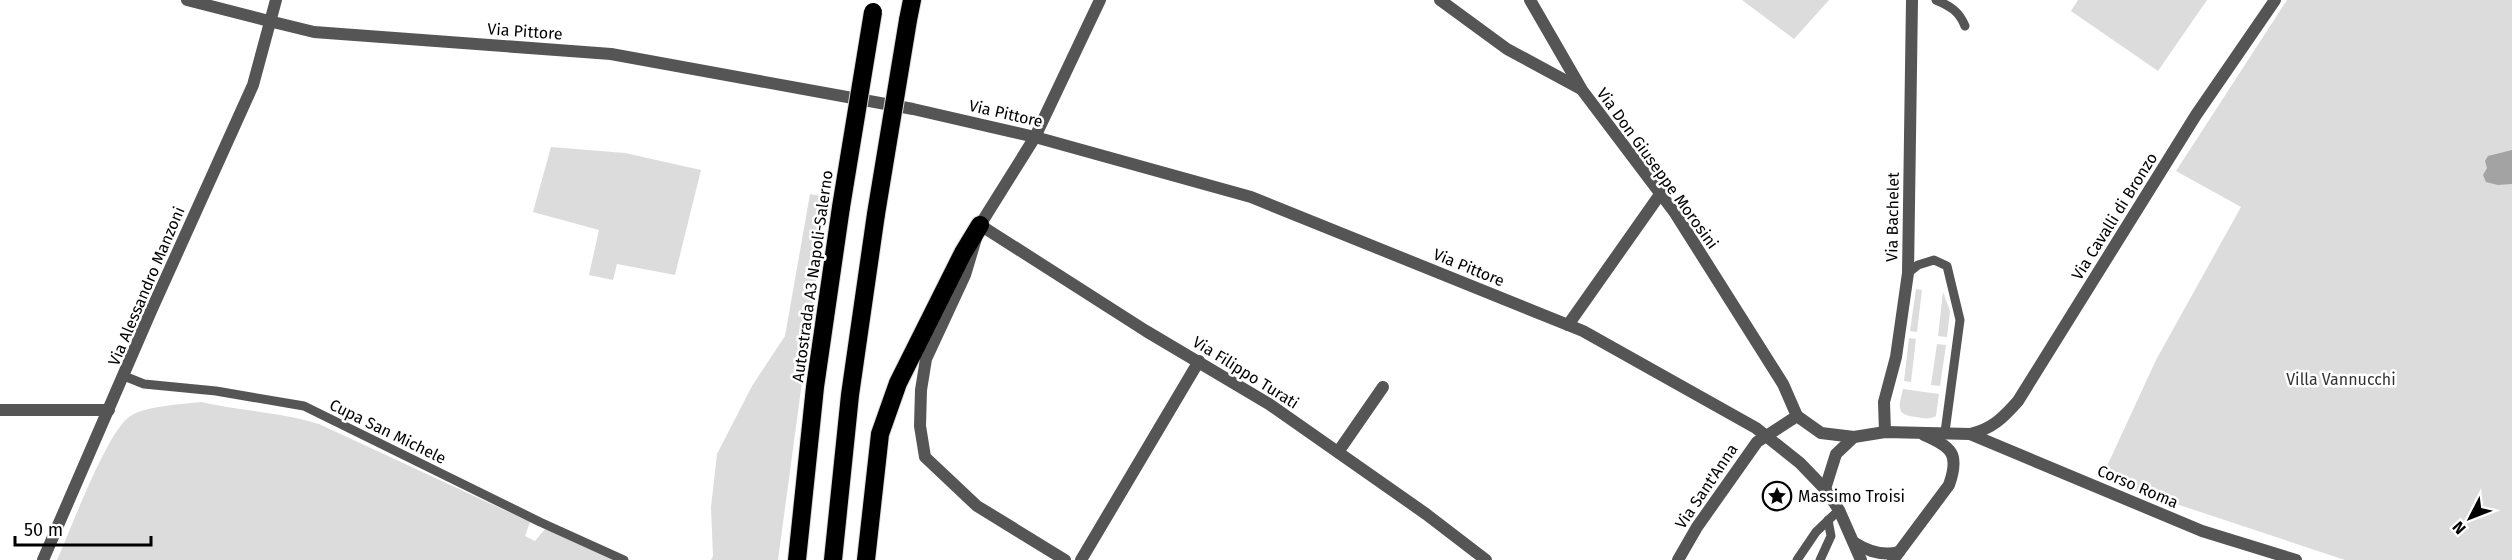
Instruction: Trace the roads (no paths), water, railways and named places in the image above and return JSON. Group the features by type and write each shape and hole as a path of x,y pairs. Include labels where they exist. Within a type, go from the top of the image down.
{"highway":[{"path":"833,560 850,395 876,214 912,0"},
{"name":"Autostrada A3 Napoli-Salerno","path":"797,560 815,387 841,207 874,6"},
{"path":"867,560 880,434 898,383 963,253 980,225"}],"street":[{"name":"Via Pittore","path":"187,0 314,32 611,54 892,105 1035,137 1251,197 1583,331 1767,435 1800,463 1825,489"},
{"name":"Via Alessandro Manzoni","path":"43,560 151,311 253,85 276,0"},
{"path":"1065,560 977,506 925,457 920,426 921,390 926,359 964,275 980,225 1035,137 1100,0"},
{"path":"1440,0 1507,49 1582,90"},
{"name":"Via Don Giuseppe Morosini","path":"1530,0 1582,90 1661,193 1783,384 1797,416"},
{"name":"Via Bachelet","path":"1885,432 1884,402 1896,357 1908,273 1911,0"},
{"name":"Via Cavalli di Bronzo","path":"1970,434 1983,431 2000,422 2018,401 2196,115 2275,0"},
{"path":"1568,325 1661,193"},
{"name":"Via Filippo Turati","path":"980,225 1146,331 1269,404 1486,560"},
{"path":"1081,560 1199,361"},
{"path":"1338,452 1383,387"},
{"path":"0,411 109,411"},
{"path":"1797,416 1821,433 1854,437 1885,432 1970,434"},
{"name":"Via Sant'Anna","path":"1678,560 1736,468 1757,442 1797,416"},
{"path":"1853,538 1871,551 1896,556 1949,485 1954,470 1954,457 1949,448 1923,434"},
{"name":"Corso Roma","path":"1970,434 2202,531 2296,560"},
{"path":"1854,437 1836,454 1825,489 1839,510 1861,560"}],"lane":[{"path":"1936,0 1950,6 1961,16 1965,26"},
{"path":"1908,273 1918,265 1934,260 1947,266 1959,307 1960,320 1945,432"},
{"name":"Cupa San Michele","path":"124,376 144,384 216,392 304,406 540,522 624,560"},
{"path":"1797,560 1816,532 1839,510"},
{"path":"1820,560 1831,536 1828,520"}],"place":[{"name":"Massimo Troisi","path":"1777,496"}],"park label":[{"name":"Villa Vannucchi","path":"2341,379"}]}
